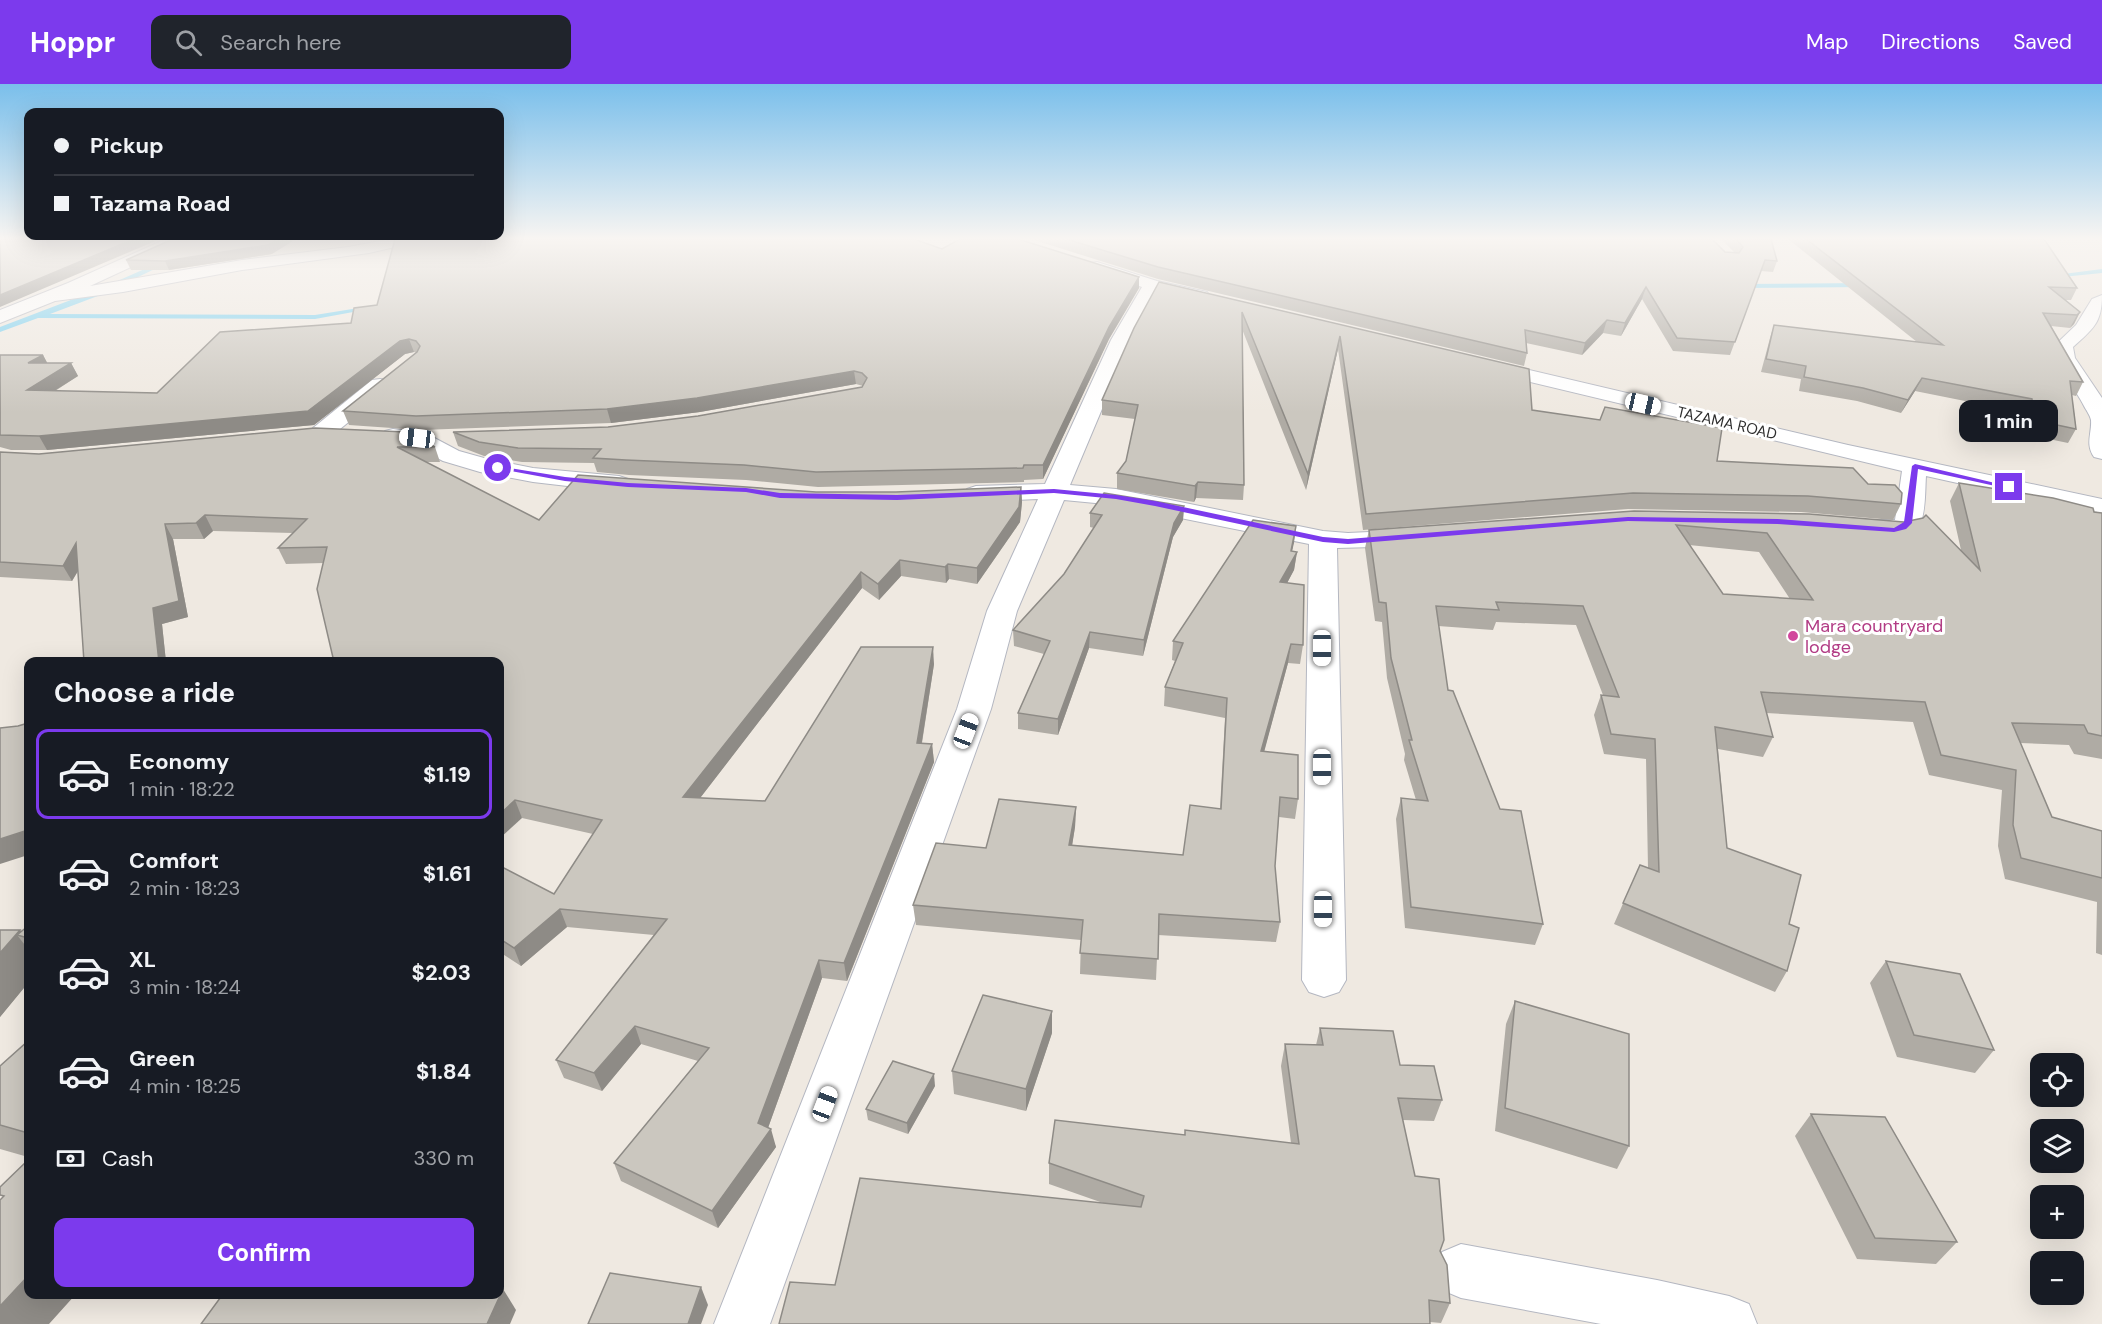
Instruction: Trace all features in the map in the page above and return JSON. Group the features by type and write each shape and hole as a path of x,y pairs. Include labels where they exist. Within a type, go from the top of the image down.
{"street":[{"path":"0,317 50,297"},
{"path":"742,1324 974,710 1002,611 1121,340 1145,297"},
{"path":"1204,297 1226,302"},
{"path":"2102,300 2094,307 2084,328 2068,340 2063,347 2065,358 2084,385 2102,419 2100,436 2102,452"},
{"name":"TAZAMA ROAD","path":"1470,362 1915,466 2102,507"},
{"path":"396,374 310,434 361,434 417,438 463,437"},
{"path":"417,438 451,456 480,465 533,475 640,485"},
{"path":"1848,526 1894,530 1904,528 1908,523 1915,466"},
{"path":"952,495 1054,491 1116,497 1323,539 1348,542 1432,536"},
{"path":"1323,539 1324,980"},
{"path":"1461,1271 1657,1307 1729,1324"}],"building":[{"path":"379,297 1127,297 1109,327 1043,465 1024,465 1023,468 816,472 744,465 593,458 601,449 518,448 479,442 453,432 608,427 698,416 862,387 867,378 862,373 854,371 697,398 607,409 416,416 343,411 417,352 420,346 416,341 409,339 400,341 308,411 39,436 0,435 0,355 43,355 28,363 71,363 27,390 157,393 220,332 351,323 354,308 377,305"},
{"path":"1151,297 1222,297 1529,369 1532,410 1600,420 1605,407 1722,428 1717,461 1853,468 1868,484 1895,485 1902,493 1901,504 1808,496 1633,493 1366,514 1340,336 1308,474 1242,312 1244,485 1198,482 1195,486 1117,473 1126,461 1138,405 1102,400 1134,328"},
{"path":"1286,297 1640,297 1625,323 1607,320 1585,343 1525,330 1527,353"},
{"path":"1652,297 1752,297 1735,342 1677,338"},
{"path":"1881,297 2061,297 2080,312 2077,315 2043,313 2083,382 2070,381 2076,429 2033,420 2032,399 1922,378 1908,400 1863,388 1804,377 1806,366 1766,359 1774,325 1943,345"},
{"path":"315,428 406,432 435,447 397,447 539,520 578,475 816,492 896,492 1021,487 1019,507 977,568 948,564 945,567 900,560 878,584 861,572 683,797 765,801 861,647 933,647 917,743 932,744 844,963 819,960 758,1123 771,1129 712,1211 614,1163 709,1048 635,1026 594,1073 556,1060 667,919 560,909 514,948 504,942 504,868 554,894 602,820 515,800 504,810 504,657 333,657 317,589 327,547 278,548 307,519 205,515 196,523 165,524 179,601 153,608 158,657 84,657 76,543 63,566 0,562 0,452 39,454"},
{"path":"1959,483 2053,498 2093,508 2094,512 2102,513 2102,736 2088,733 2084,725 2012,723 2052,817 2102,831 2102,878 2021,858 2013,825 2016,770 1941,755 1925,702 1761,692 1773,737 1715,727 1727,848 1801,875 1789,924 1799,928 1787,971 1623,903 1640,865 1659,872 1655,739 1611,734 1601,695 1619,697 1583,606 1496,602 1499,610 1436,606 1448,690 1453,691 1500,809 1521,811 1543,924 1411,907 1401,798 1428,801 1409,740 1412,740 1391,658 1386,603 1379,602 1369,530 1634,511 1809,514 1904,522 1923,518 1926,515 1980,570","holes":["1676,525 1767,533 1813,600 1723,594"]},
{"path":"1104,493 1184,506 1174,523 1144,640 1090,632 1058,719 1018,713 1050,641 1013,630 1064,574 1102,515 1090,513"},
{"path":"1253,520 1296,526 1291,551 1297,552 1280,582 1304,585 1303,645 1291,644 1261,751 1298,755 1298,799 1280,797 1275,866 1280,922 1159,914 1158,959 1080,953 1083,920 913,905 936,843 986,848 999,799 1076,807 1069,845 1183,855 1190,805 1221,809 1227,698 1165,687 1183,643 1173,641"},
{"path":"24,724 24,831 0,839 0,728"},
{"path":"24,929 24,937 17,935"},
{"path":"0,930 20,930 0,953"},
{"path":"1886,961 1960,974 1994,1050 1914,1035"},
{"path":"983,995 1052,1011 1026,1089 952,1071"},
{"path":"1515,1001 1629,1034 1629,1146 1505,1108"},
{"path":"1320,1028 1393,1031 1400,1065 1434,1066 1442,1100 1398,1098 1415,1176 1439,1179 1444,1240 1440,1251 1447,1265 1450,1303 1429,1300 1430,1324 779,1324 790,1282 835,1285 860,1178 1141,1207 1144,1196 1049,1163 1055,1120 1185,1135 1185,1130 1299,1144 1285,1044 1323,1045"},
{"path":"24,1045 24,1132 0,1125 0,1066"},
{"path":"893,1061 934,1074 907,1123 866,1109"},
{"path":"1811,1114 1885,1117 1957,1242 1875,1238"},
{"path":"24,1164 24,1280 0,1306 0,1200 4,1196 0,1195 0,1187"},
{"path":"610,1273 701,1287 688,1324 588,1324"},
{"path":"219,1299 498,1299 487,1324 201,1324"}],"waterway":[{"path":"0,330 87,297"},
{"path":"38,316 315,317 371,308"}],"place":[{"name":"Mara countryard lodge","path":"1793,636"}],"route":[{"path":"498,468 533,475 628,485 717,488 818,497 897,498 1054,491 1116,497 1323,539 1348,542 1628,519 1778,521 1894,530 1904,528 1908,523 1915,466 2009,487"}]}
